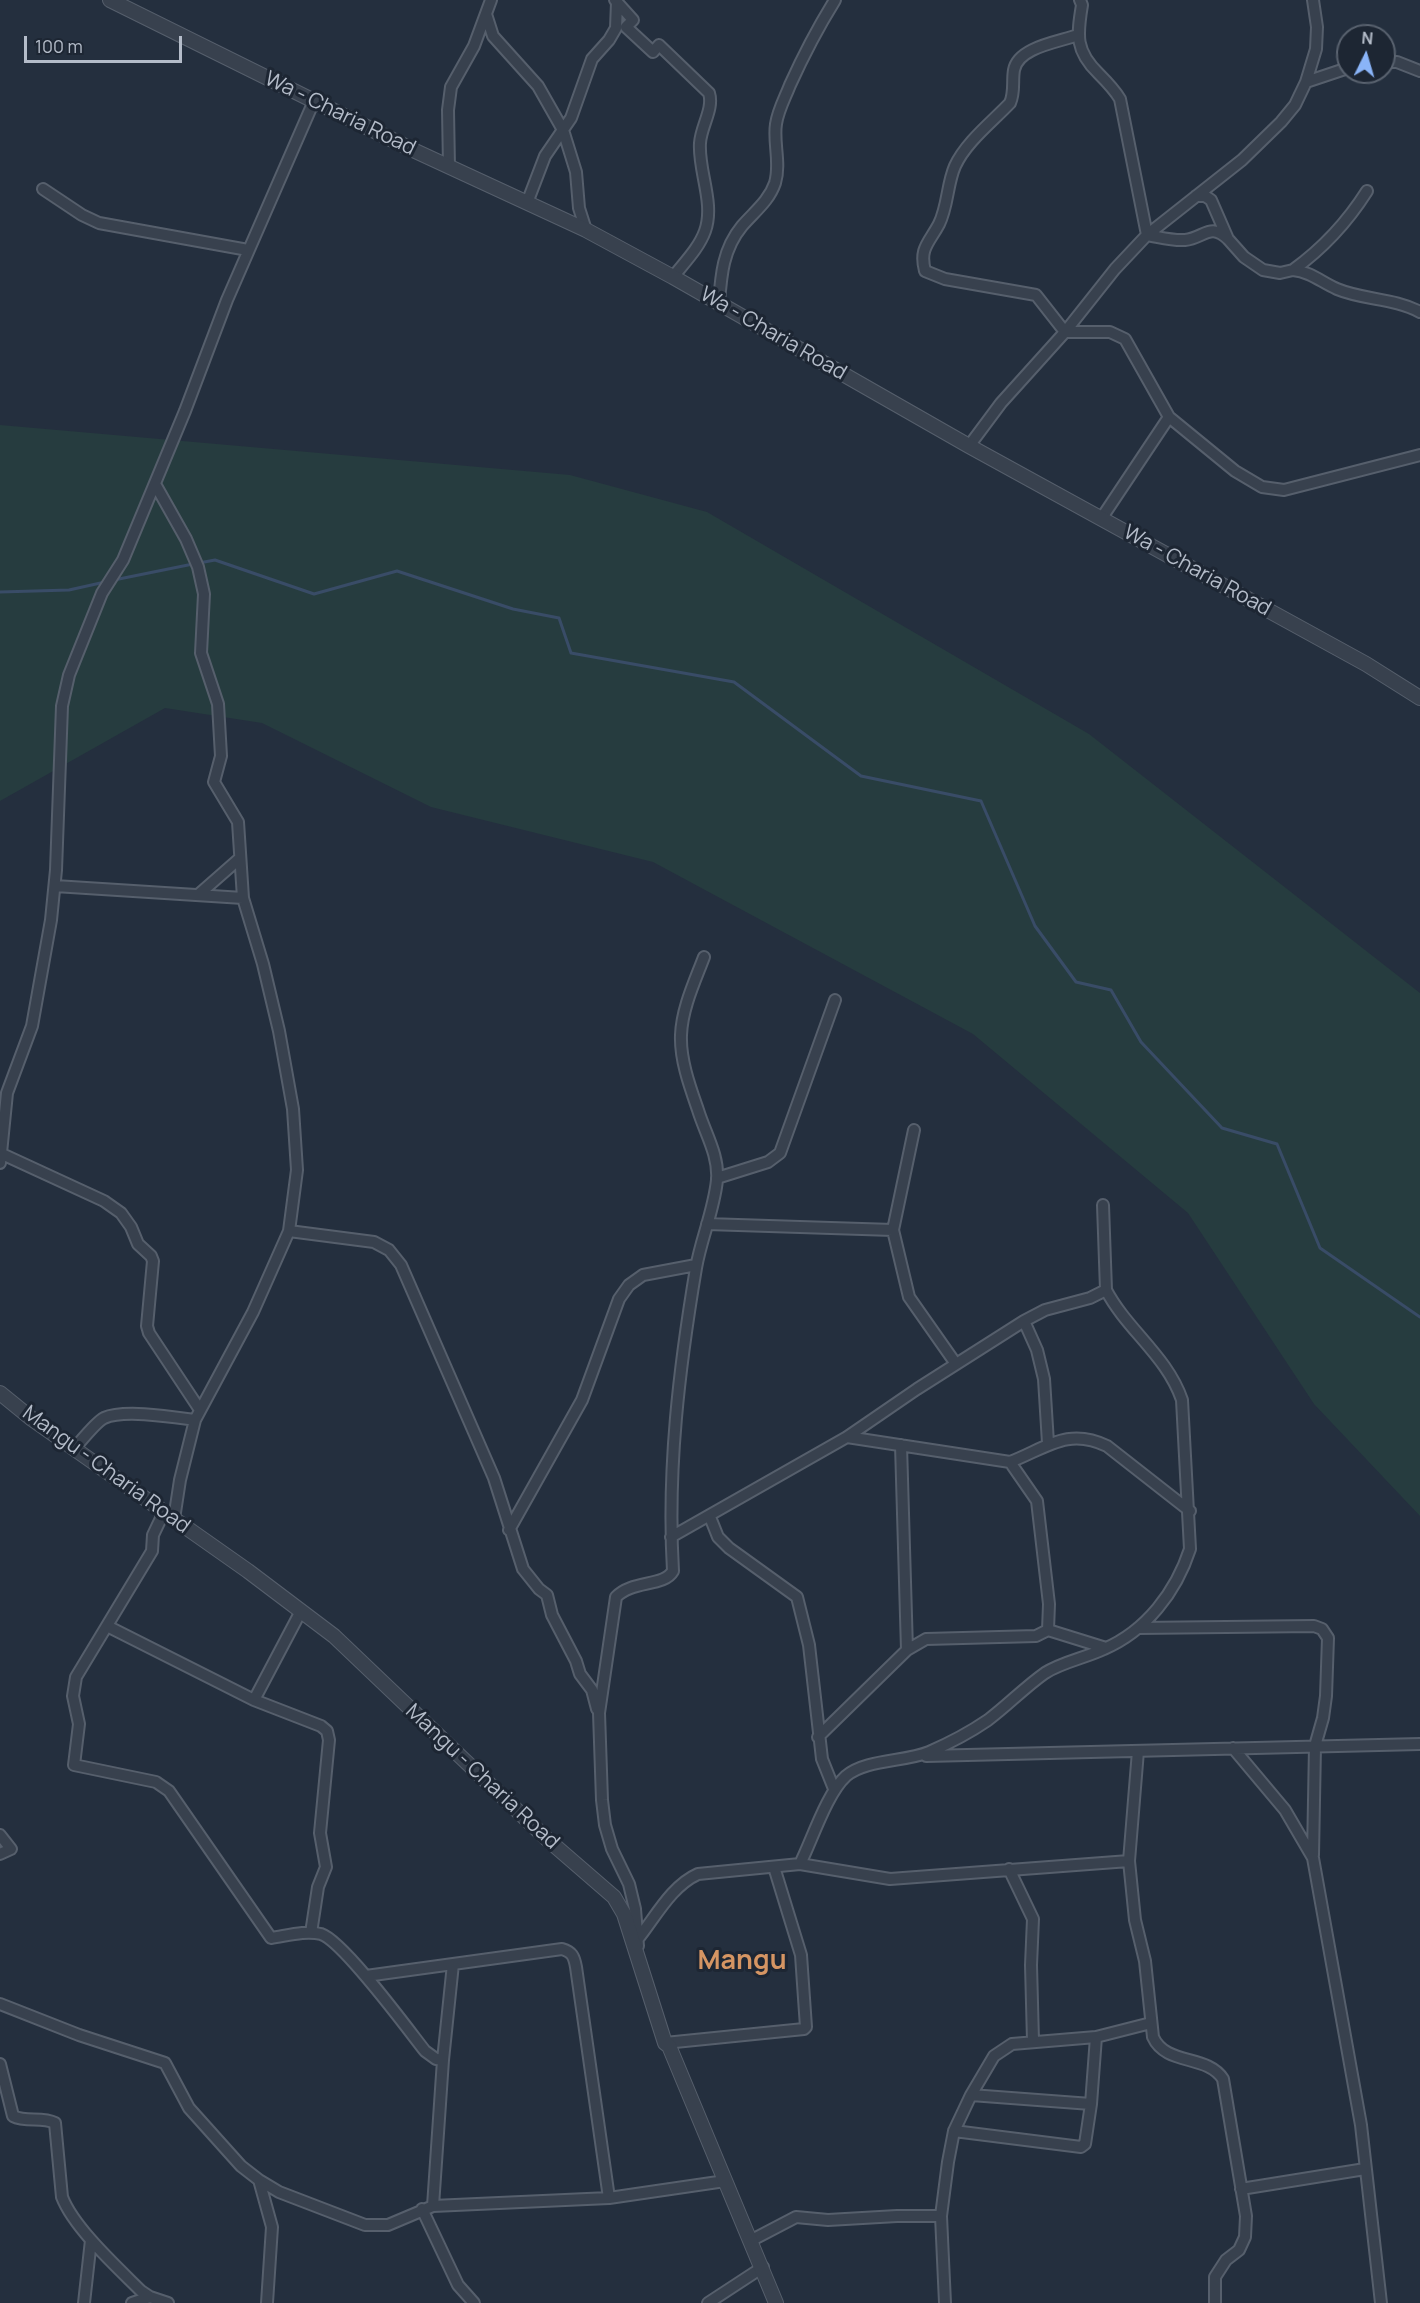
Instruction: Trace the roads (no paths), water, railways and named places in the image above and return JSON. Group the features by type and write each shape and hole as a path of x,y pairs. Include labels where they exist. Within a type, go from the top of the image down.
{"street":[{"name":"Wa - Charia Road","path":"110,0 314,102 586,230 969,446 1366,664 1420,698"},
{"path":"449,167 448,110 451,87 474,46 491,0"},
{"path":"719,303 725,254 741,228 767,200 775,183 778,164 776,126 779,110 810,41 835,0"},
{"path":"1080,0 1082,5 1078,35 1083,56 1115,90 1120,99 1147,235"},
{"path":"969,446 1001,403 1065,332 1115,269 1147,235 1242,160 1295,105 1306,82 1316,49 1317,27 1313,0"},
{"path":"527,203 545,156 571,118 592,59 609,40 616,28 616,1"},
{"path":"616,1 633,20 626,27 652,52 659,45 709,93 711,101 700,142 700,159 708,212 705,230 698,244 673,277"},
{"path":"486,14 493,36 538,86 563,130 576,172 579,208 586,230"},
{"path":"1065,332 1036,296 939,277 925,271 923,261 924,248 940,223 956,163 1010,103 1013,97 1013,75 1016,63 1030,51 1078,35"},
{"path":"1396,62 1420,71"},
{"path":"1306,82 1336,72"},
{"path":"0,1162 7,1093 32,1026 55,886 62,706 69,675 95,609 123,560 248,250 314,102"},
{"path":"43,189 82,215 99,223 248,250"},
{"path":"1147,235 1183,240 1212,231 1218,232 1263,270 1280,273 1293,270 1314,255 1367,191"},
{"path":"1196,196 1205,196 1211,200 1228,239"},
{"path":"1293,270 1312,274 1346,292 1400,304 1420,312"},
{"path":"1065,332 1110,332 1125,339 1168,417 1235,471 1262,487 1284,490 1420,455"},
{"path":"1101,519 1168,417"},
{"path":"154,484 186,538 198,567 204,594 201,653 218,704 221,756 214,782 238,822 243,898 279,1031 293,1109 297,1170 289,1231 253,1312 197,1415 169,1515 153,1535 152,1551 73,1685 79,1724 74,1765 156,1782 164,1786 270,1938 311,1933 321,1934 334,1942 366,1976 425,2051 436,2059 443,2060"},
{"path":"198,895 239,859"},
{"path":"55,886 243,898"},
{"path":"639,1958 635,1909 630,1884 612,1849 605,1825 599,1713 616,1597 622,1590 670,1577 674,1571 671,1537 672,1459 676,1401 696,1265 717,1178 716,1160 683,1058 681,1035 686,1009 704,957"},
{"path":"717,1178 768,1162 780,1153 835,1000"},
{"path":"914,1130 893,1230 909,1297 956,1364"},
{"path":"0,1153 104,1202 121,1213 138,1244 151,1256 153,1261 147,1326 149,1333 197,1415"},
{"path":"920,1756 959,1739 990,1719 1048,1671 1106,1648 1138,1628 1157,1611 1184,1569 1191,1549 1182,1400 1167,1368 1120,1313 1106,1290 1103,1205"},
{"path":"707,1224 893,1230"},
{"path":"289,1231 374,1242 389,1250 401,1265 494,1478 523,1569 538,1589 547,1595 552,1615 576,1661 580,1674 592,1690 599,1713"},
{"path":"509,1530 582,1400 619,1299 629,1285 643,1275 696,1265"},
{"path":"671,1537 692,1524 710,1517 847,1437 1024,1321 1045,1310 1090,1298 1106,1290"},
{"path":"1024,1321 1037,1350 1044,1379 1048,1443"},
{"name":"Mangu - Charia Road","path":"0,1393 74,1449 301,1611 354,1654 547,1839 614,1897 624,1914 665,2043 669,2046 752,2240 776,2303"},
{"path":"74,1449 103,1418 126,1415 197,1415"},
{"path":"847,1437 1010,1462 1031,1454 1048,1443 1076,1437 1093,1439 1107,1446 1190,1511"},
{"path":"901,1445 907,1650"},
{"path":"1010,1462 1037,1501 1049,1604 1048,1630"},
{"path":"710,1517 718,1537 729,1548 797,1597 809,1645 822,1759 834,1789"},
{"path":"254,1700 301,1611"},
{"path":"107,1626 254,1700 321,1726 327,1731 329,1740 320,1833 326,1867 318,1887 311,1933"},
{"path":"1138,1628 1314,1626 1322,1629 1328,1638 1326,1696 1315,1746 1312,1858 1360,2126 1378,2301"},
{"path":"818,1737 907,1650 926,1639 1036,1636 1048,1630 1106,1648"},
{"path":"800,1864 834,1789 855,1770 920,1756 1420,1744"},
{"path":"1233,1748 1285,1810 1312,1858"},
{"path":"1138,1750 1129,1861 1135,1920 1145,1961 1153,2037 1165,2053 1211,2067 1218,2071 1223,2079 1246,2216 1245,2237 1239,2250 1226,2260 1215,2277 1215,2303"},
{"path":"0,1835 11,1849 0,1854"},
{"path":"637,1940 678,1887 698,1874 800,1864 881,1878 1129,1861"},
{"path":"665,2043 806,2027 801,1955 774,1867"},
{"path":"1009,1869 1033,1919 1031,1977 1033,2041"},
{"path":"366,1976 561,1949 569,1951 574,1957 609,2198"},
{"path":"453,1964 427,2208 458,2285 474,2303"},
{"path":"0,2004 79,2035 165,2063 189,2108 241,2166 279,2192 365,2225 388,2225 427,2208 609,2198 725,2181"},
{"path":"945,2303 941,2216 954,2131 971,2095 994,2056 1012,2044 1096,2037 1151,2023"},
{"path":"954,2131 1081,2147 1085,2144 1091,2104 1096,2037"},
{"path":"0,2064 13,2116 20,2120 49,2120 55,2123 62,2197 91,2240 141,2291 150,2297 168,2303"},
{"path":"971,2095 1091,2104"},
{"path":"1242,2189 1365,2169"},
{"path":"259,2180 272,2227 267,2303"},
{"path":"752,2240 796,2217 837,2220 941,2216"},
{"path":"84,2303 91,2240"},
{"path":"708,2303 763,2267"},
{"path":"132,2303 150,2297"}],"waterway":[{"path":"199,563 215,560 314,594 397,571 513,609 559,618 571,653 734,682 861,776 981,801 1035,926 1076,982 1111,990 1141,1042 1222,1128 1277,1144 1320,1248 1420,1317"},
{"path":"114,580 193,564"},
{"path":"0,592 69,590 105,582"}],"district":[{"name":"Mangu","path":"742,1961"}]}
